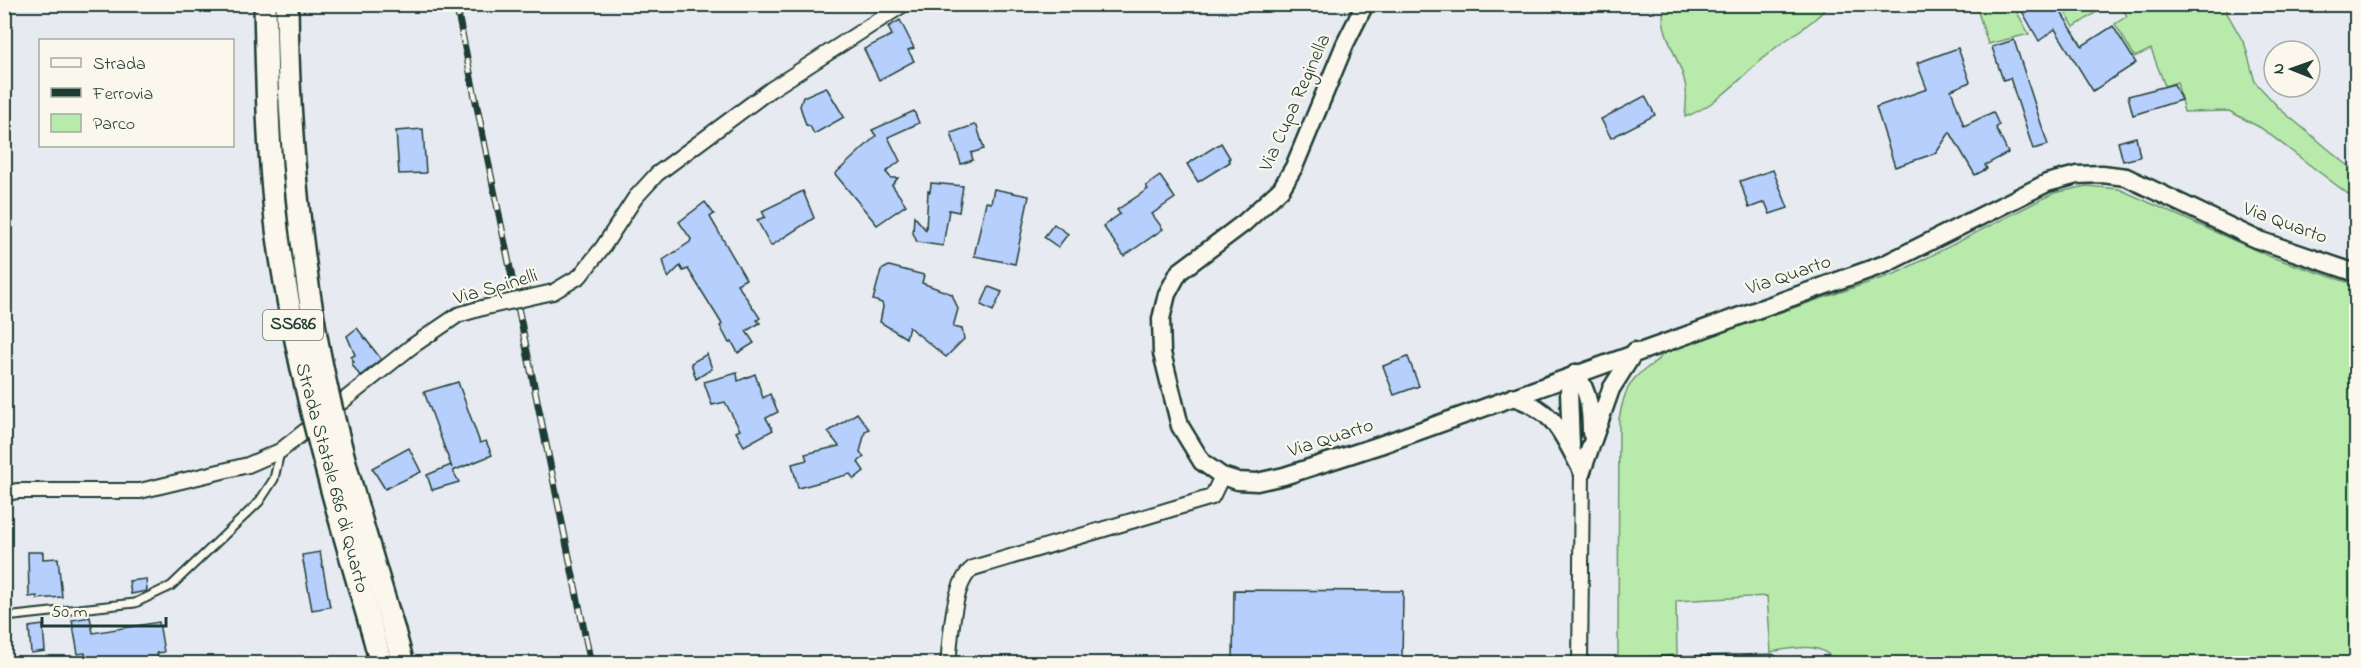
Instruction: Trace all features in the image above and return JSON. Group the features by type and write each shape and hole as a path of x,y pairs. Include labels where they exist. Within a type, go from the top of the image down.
{"highway":[{"name":"Strada Statale 686 di Quarto","path":"265,4 270,140 281,257 319,440 384,634 403,663"},
{"name":"Strada Statale 686 di Quarto","path":"288,4 293,157 316,337 363,527 384,634 381,663"}],"street":[{"name":"Via Spinelli","path":"4,494 17,491 140,491 248,465 280,451 411,347 458,315 553,292 580,276 603,247 635,198 657,174 770,90 904,4"},
{"name":"Via Cupa Reginella","path":"1222,476 1202,462 1195,453 1180,426 1174,408 1162,353 1161,319 1167,294 1179,272 1244,224 1281,189 1294,167 1345,44 1365,4"},
{"name":"Via Quarto","path":"1222,476 1247,482 1284,476 1513,397 1635,351 1885,264 2047,183 2077,175 2102,174 2126,177 2256,239 2356,273"},
{"path":"1580,663 1582,471 1611,389 1635,351"},
{"path":"1576,373 1585,387 1591,405 1591,449"},
{"path":"1571,450 1569,391 1576,373"},
{"path":"1513,397 1534,404 1551,416 1582,471"},
{"path":"948,663 959,589 963,576 973,568 1212,497 1222,476"}],"lane":[{"path":"4,617 135,603 171,586 259,502 274,479 280,451"},
{"path":"1580,663 1725,656 1772,659"}],"green space":[{"path":"1666,4 1829,5 1721,96 1685,117 1685,84 1663,21"},
{"path":"1976,5 2013,5 2029,34 1988,44"},
{"path":"2061,5 2107,5 2074,27"},
{"path":"2120,5 2227,5 2227,13 2245,45 2255,82 2262,90 2262,99 2271,99 2356,172 2356,200 2261,128 2229,111 2184,112 2177,82 2165,86 2151,49 2135,57 2115,24 2127,16"},
{"path":"2087,186 2119,189 2271,257 2356,285 2356,663 1835,663 1830,656 1815,648 1806,647 1771,652 1767,596 1676,601 1677,655 1618,658 1619,419 1625,395 1635,378 1657,361 1665,351 1897,273 2054,193"}],"building":[{"path":"2018,4 2056,4 2082,46 2113,26 2136,63 2093,91 2055,29 2039,41"},
{"path":"900,20 914,48 908,50 914,61 879,80 864,49 892,35 888,27"},
{"path":"2014,40 2048,145 2033,149 2010,78 2003,80 1992,47"},
{"path":"1958,48 1970,82 1951,90 1964,126 1993,112 1999,125 1996,128 2008,153 1985,165 1987,169 1975,175 1950,132 1936,153 1895,167 1876,107 1927,89 1917,63"},
{"path":"2174,84 2181,100 2133,115 2128,96"},
{"path":"826,87 844,117 814,134 810,126 806,125 800,106 803,97"},
{"path":"1645,96 1655,115 1611,138 1601,119"},
{"path":"914,111 919,123 888,137 900,161 886,172 891,178 898,178 892,185 906,205 877,225 835,174 876,136 872,130"},
{"path":"977,126 984,149 971,153 973,160 961,164 951,133"},
{"path":"423,129 426,173 399,174 396,131"},
{"path":"2136,137 2140,157 2123,161 2118,142"},
{"path":"1221,143 1230,162 1198,182 1187,164"},
{"path":"1773,170 1788,208 1770,214 1765,202 1749,208 1740,181"},
{"path":"1160,176 1175,198 1152,214 1163,229 1124,256 1103,226 1120,214 1117,210 1148,189 1146,186"},
{"path":"931,183 963,186 959,212 949,210 943,246 917,242 913,233 914,216 926,230 928,191 930,192"},
{"path":"994,189 1029,196 1015,264 974,256 986,202 991,203"},
{"path":"803,191 814,218 771,246 757,220 765,217 762,211"},
{"path":"705,202 714,214 710,217 746,279 737,284 760,318 757,320 760,323 746,331 754,343 738,353 732,342 729,343 720,326 722,324 688,269 683,271 680,266 668,278 663,260 690,242 691,239 679,222"},
{"path":"1054,224 1068,234 1058,247 1044,237"},
{"path":"889,266 924,275 922,283 952,294 958,309 953,327 962,329 964,339 946,357 909,327 906,338 880,322 882,303 873,300 881,270"},
{"path":"989,287 1002,292 993,311 981,305"},
{"path":"357,328 381,359 360,376 352,364 354,362 351,357 355,355 347,336"},
{"path":"707,354 712,369 696,379 691,363"},
{"path":"1408,357 1419,386 1394,395 1383,366"},
{"path":"737,373 738,381 755,374 763,398 770,394 778,412 766,418 773,430 744,446 736,432 740,430 725,402 712,405 704,382"},
{"path":"458,382 480,443 486,441 492,455 453,471 459,482 432,490 427,475 451,465 424,392"},
{"path":"857,413 869,429 865,432 860,452 864,457 858,462 864,471 854,479 850,474 798,488 792,464 807,460 805,454 839,446 828,432"},
{"path":"409,448 421,472 385,489 372,468"},
{"path":"28,552 43,552 43,559 58,558 62,597 37,599 37,596 29,597"},
{"path":"320,552 330,607 312,610 302,555"},
{"path":"146,579 147,591 131,594 129,581"},
{"path":"1234,590 1403,591 1402,663 1233,663"},
{"path":"90,617 93,633 159,622 164,652 157,653 159,663 86,663 85,653 78,654 72,620"},
{"path":"43,625 45,651 31,653 29,627"}],"railway":[{"path":"456,4 591,664"}]}
